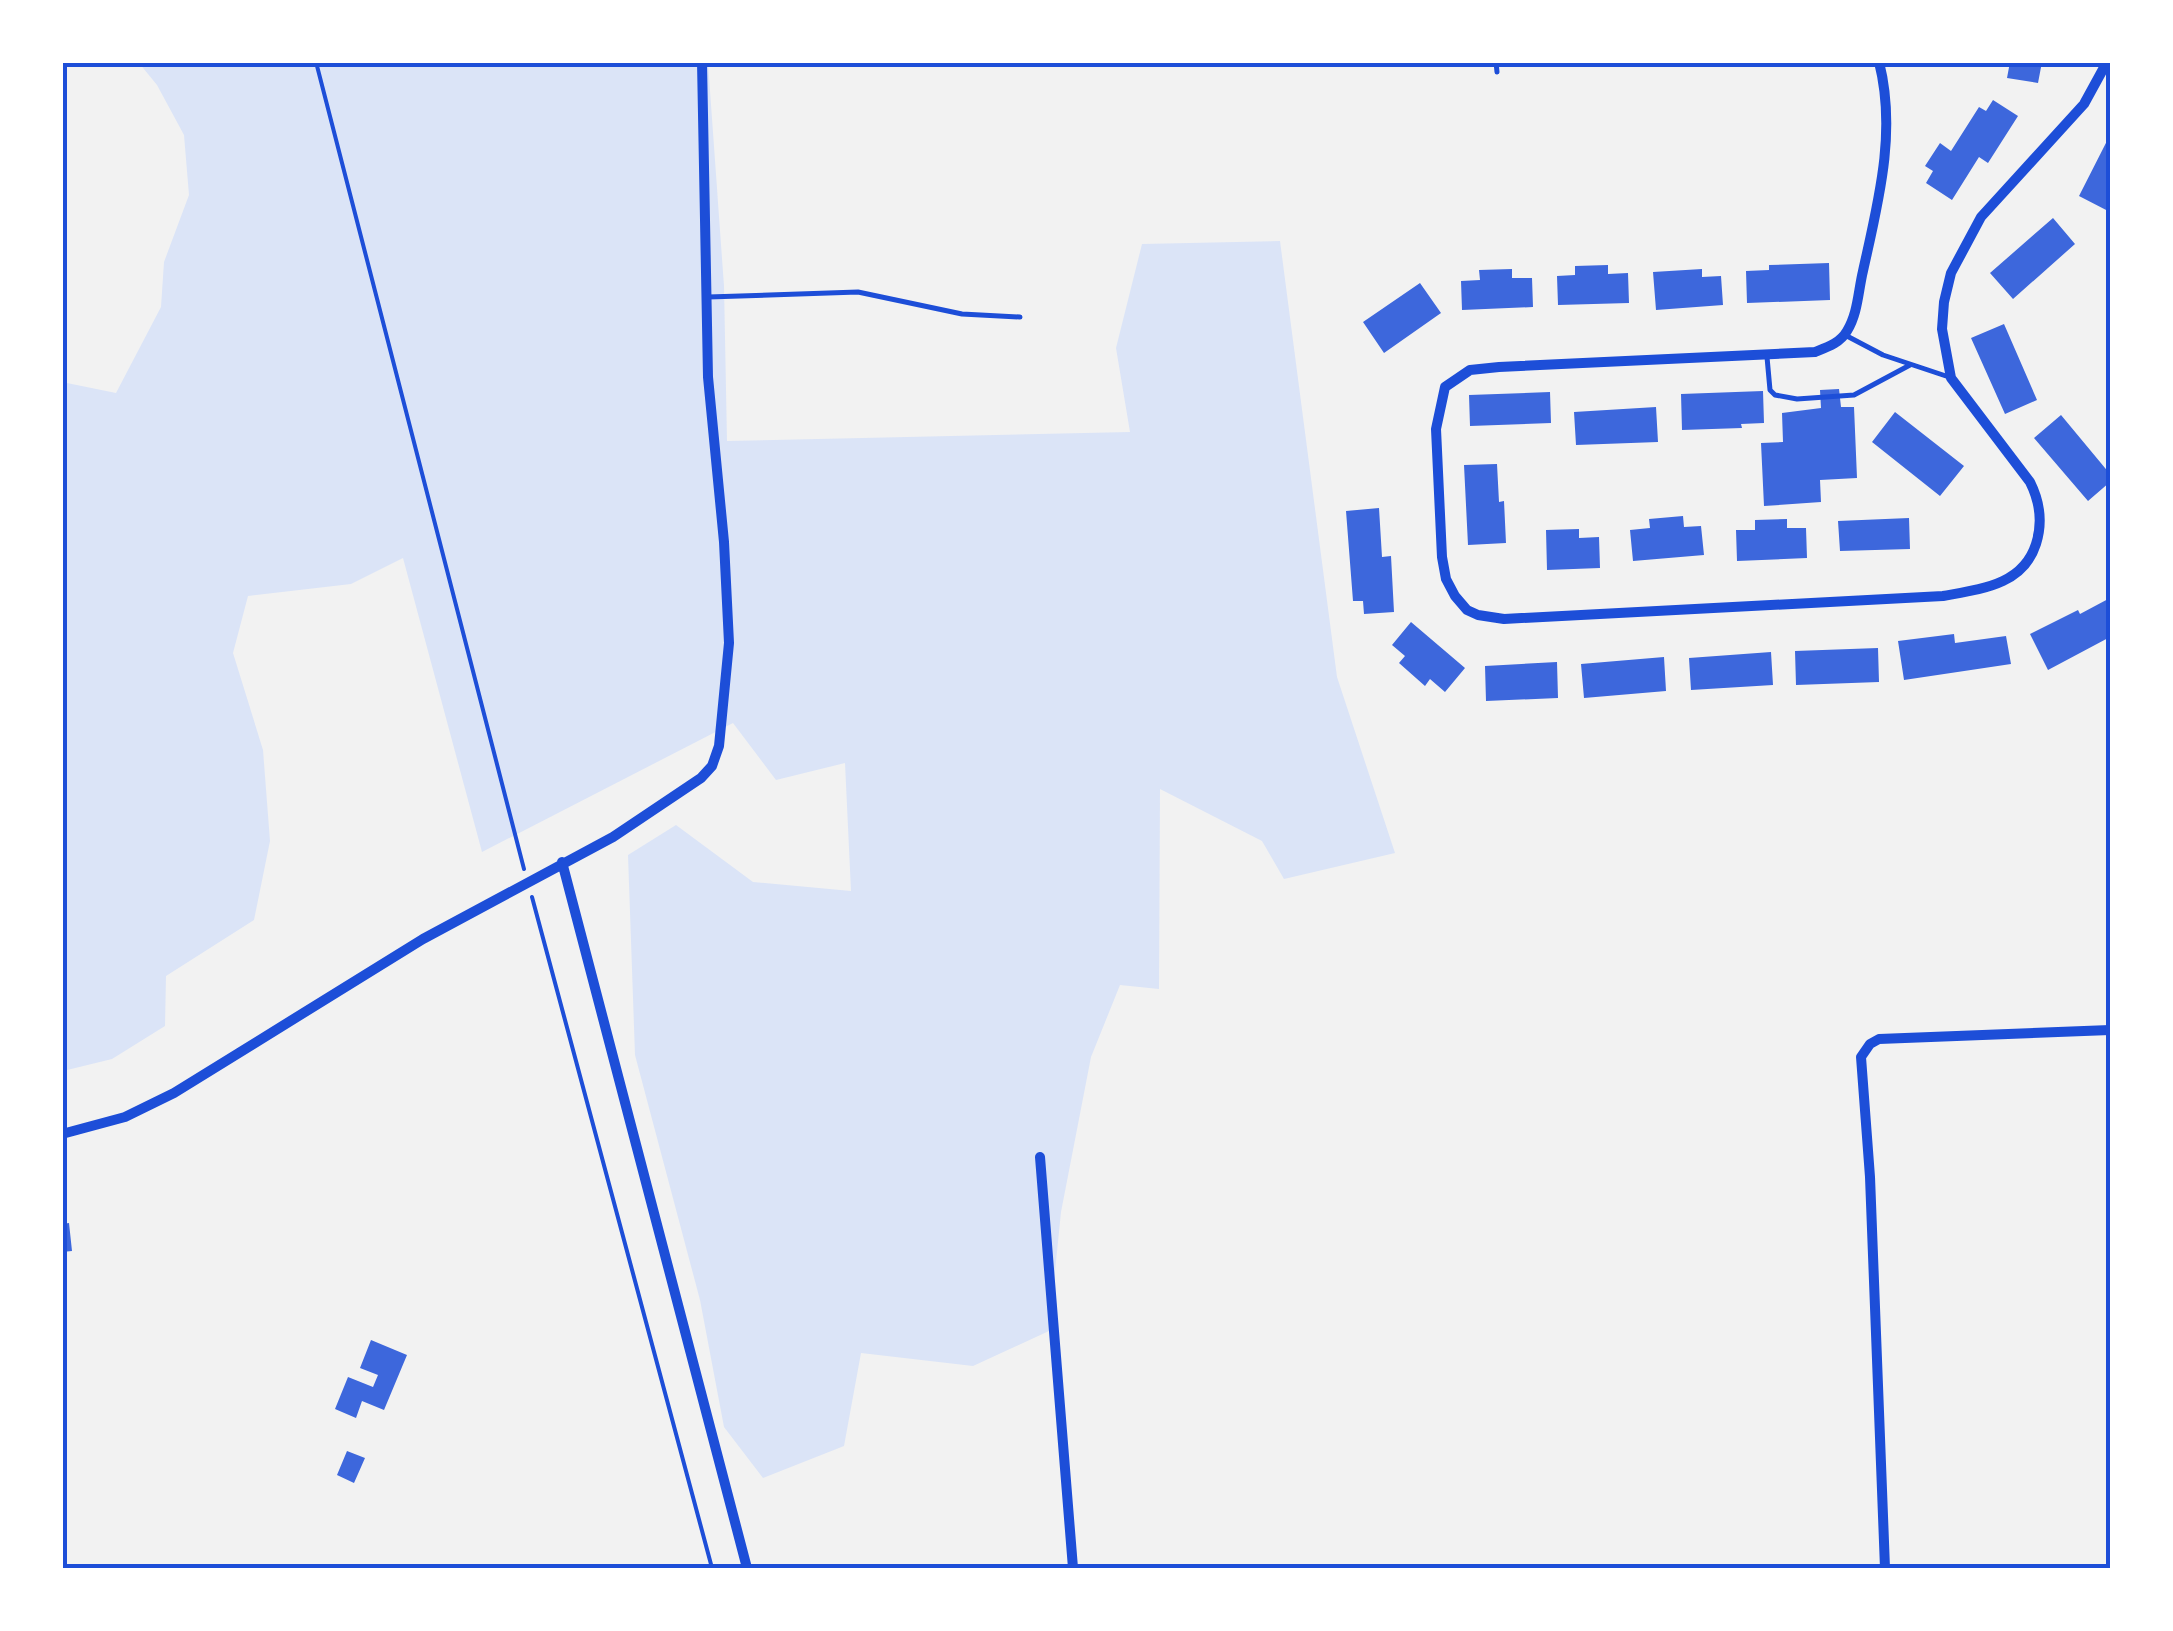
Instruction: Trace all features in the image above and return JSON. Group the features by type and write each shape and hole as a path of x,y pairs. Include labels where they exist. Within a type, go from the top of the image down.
{"street":[{"path":"62,1134 126,1117 174,1093 423,940 614,837 702,778 712,766 719,746 728,610 708,377 702,62"},
{"path":"1880,62 1886,88 1883,180 1856,312 1845,335 1834,345 1815,352 1470,370 1445,387 1436,428 1442,558 1455,596 1478,615 1504,619 1944,596 1981,589 2022,571 2039,534 2038,498 1951,378 1942,329 1944,302 1950,273 1980,217 2084,104 2107,62"},
{"path":"562,862 648,1178 747,1568"},
{"path":"1885,1568 1870,1177 1861,1057 1879,1039 2110,1030"},
{"path":"1040,1157 1074,1568"}],"lane":[{"path":"1496,62 1497,72"},
{"path":"708,297 858,292 962,314 1020,317"},
{"path":"1845,335 1883,355 1951,378"},
{"path":"1767,354 1770,390 1776,396 1797,399 1854,395 1910,365"}],"path":[{"path":"316,62 528,881 712,1568"}],"shaded area":[{"path":"139,63 708,63 724,286 727,441 1130,432 1116,348 1142,244 1280,241 1337,677 1395,853 1284,879 1262,841 1160,789 1159,989 1120,985 1091,1057 1061,1212 1049,1331 973,1366 861,1353 844,1446 763,1478 724,1427 700,1300 635,1055 628,855 676,825 753,882 851,891 845,763 776,780 733,723 482,852 403,558 351,584 248,596 233,653 263,750 270,841 254,920 166,976 165,1026 112,1059 63,1071 62,382 116,393 161,307 164,262 189,195 184,135 157,85"}],"building":[{"path":"2010,62 2042,62 2038,83 2007,78"},
{"path":"1993,100 2018,116 1988,163 1979,157 1952,200 1926,183 1933,171 1925,166 1940,143 1951,151 1979,107 1986,111"},
{"path":"2110,135 2110,212 2079,196"},
{"path":"2053,218 2075,244 2013,299 1990,273"},
{"path":"1829,263 1830,300 1747,303 1746,271 1769,270 1769,265"},
{"path":"1608,265 1608,274 1628,273 1629,303 1558,305 1557,276 1575,275 1575,266"},
{"path":"1512,269 1512,278 1532,278 1533,307 1462,310 1461,281 1480,280 1479,270"},
{"path":"1702,269 1702,277 1721,276 1723,305 1656,310 1653,272"},
{"path":"1420,283 1441,313 1384,353 1363,322"},
{"path":"2004,324 2037,400 2005,414 1971,338"},
{"path":"1839,389 1841,407 1854,407 1857,478 1820,480 1821,502 1764,506 1761,443 1783,442 1782,413 1821,408 1820,390"},
{"path":"1763,391 1764,423 1741,424 1742,428 1682,430 1681,394"},
{"path":"1550,392 1551,423 1470,426 1469,395"},
{"path":"1656,407 1658,442 1576,445 1574,412"},
{"path":"1895,412 1964,466 1940,496 1872,442"},
{"path":"2061,415 2110,474 2110,482 2088,501 2034,438"},
{"path":"1497,464 1506,543 1468,545 1464,465"},
{"path":"1379,508 1382,557 1391,556 1394,612 1364,614 1363,601 1353,601 1346,511"},
{"path":"1683,516 1684,527 1701,526 1704,555 1633,561 1630,530 1650,528 1649,519"},
{"path":"1909,518 1910,549 1840,551 1838,521"},
{"path":"1787,519 1787,528 1806,528 1807,558 1737,561 1736,530 1755,530 1755,520"},
{"path":"1579,529 1579,538 1599,537 1600,568 1547,570 1546,530"},
{"path":"2110,598 2110,637 2048,670 2030,634"},
{"path":"1411,622 1465,668 1445,692 1430,679 1425,686 1399,663 1405,656 1392,645"},
{"path":"1954,634 1955,643 2006,636 2011,664 1904,680 1898,641"},
{"path":"1878,648 1879,682 1796,685 1795,651"},
{"path":"1771,652 1773,685 1691,690 1689,658"},
{"path":"1664,657 1666,691 1584,698 1581,664"},
{"path":"1557,662 1558,698 1486,701 1485,666"},
{"path":"69,1223 72,1251 62,1252 62,1224"},
{"path":"371,1340 407,1355 384,1410 362,1401 356,1418 335,1409 348,1377 373,1387 378,1375 360,1368"},
{"path":"62,1447 67,1447 67,1487 62,1487"},
{"path":"347,1451 365,1458 354,1483 337,1475"}]}
